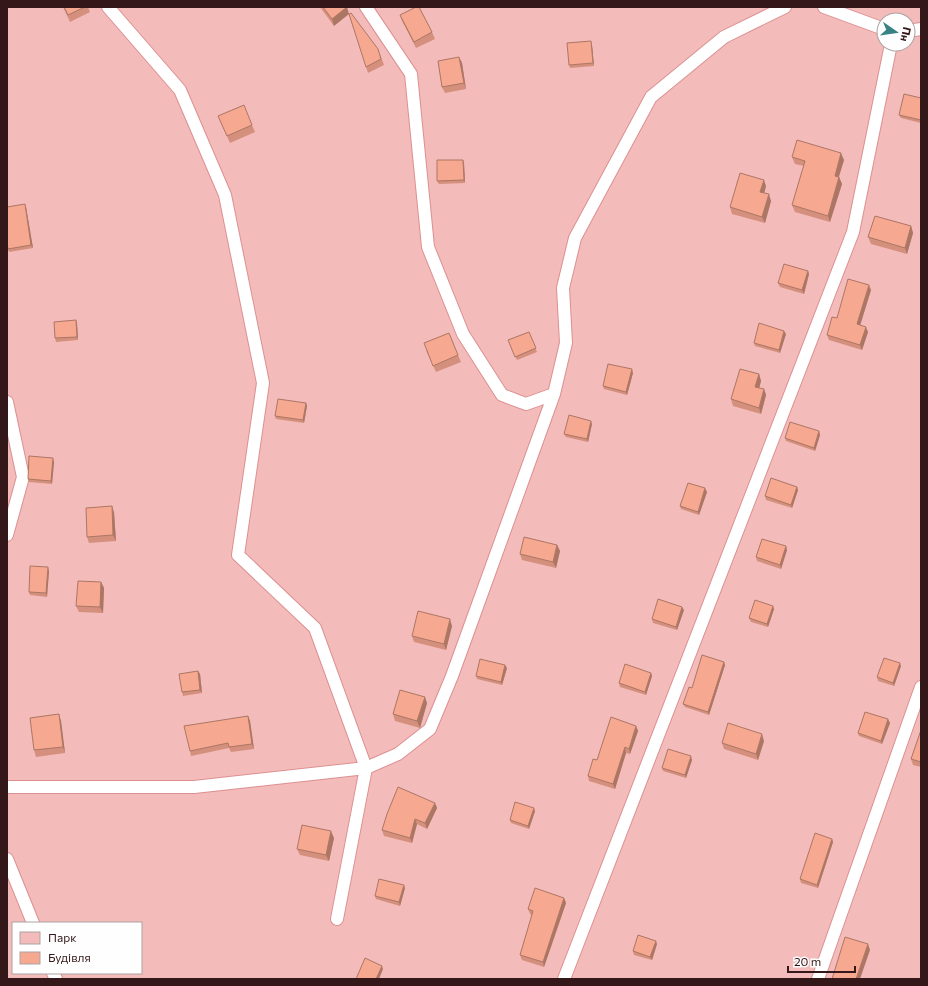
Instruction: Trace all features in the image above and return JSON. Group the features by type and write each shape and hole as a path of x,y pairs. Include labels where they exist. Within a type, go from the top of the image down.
{"lane":[{"path":"108,7 180,90 225,195 263,383 238,555 315,628 366,768 337,919"},
{"path":"366,7 411,74 428,247 462,334 502,395 526,404 554,394"},
{"path":"7,787 194,787 366,768 398,754 430,729 452,676 554,394 566,343 564,288 575,238 651,98 724,37 785,7"},
{"path":"824,7 876,27"},
{"path":"564,979 853,232 889,52"},
{"path":"7,402 24,477 7,535"},
{"path":"818,979 921,687"},
{"path":"7,859 33,922"}],"green space":[{"path":"7,7 921,7 921,979 7,979"}],"building":[{"path":"64,7 85,7 68,15"},
{"path":"323,7 347,7 332,19"},
{"path":"419,7 432,32 414,42 400,15"},
{"path":"351,13 378,49 381,59 366,67 349,14"},
{"path":"591,41 593,63 569,65 567,43"},
{"path":"459,57 464,83 442,87 438,61"},
{"path":"904,94 921,98 921,120 899,115"},
{"path":"244,105 252,125 227,136 218,116"},
{"path":"797,140 841,153 835,176 839,177 828,216 792,205 805,161 792,157"},
{"path":"437,160 463,160 464,180 437,181"},
{"path":"740,173 764,180 760,192 769,194 762,217 730,207"},
{"path":"25,204 31,245 8,249 7,207"},
{"path":"875,216 911,226 905,248 868,237"},
{"path":"784,264 808,271 802,290 778,283"},
{"path":"848,279 869,285 857,324 866,327 860,345 827,335 832,317 837,318"},
{"path":"76,320 77,337 55,338 54,322"},
{"path":"759,323 784,331 779,350 754,343"},
{"path":"529,332 536,348 515,357 508,340"},
{"path":"449,333 458,355 433,366 424,343"},
{"path":"608,364 632,369 626,392 603,386"},
{"path":"740,369 759,374 755,387 764,389 759,408 731,399"},
{"path":"278,399 306,403 303,420 275,416"},
{"path":"569,415 591,421 587,439 564,434"},
{"path":"790,422 819,431 814,448 785,438"},
{"path":"29,456 53,458 51,481 28,479"},
{"path":"771,478 797,487 791,505 765,496"},
{"path":"688,483 705,488 698,512 680,506"},
{"path":"112,506 113,535 87,537 86,508"},
{"path":"524,537 557,545 553,562 520,554"},
{"path":"762,539 786,546 780,565 756,557"},
{"path":"30,566 48,567 46,593 29,592"},
{"path":"78,581 101,582 100,607 76,606"},
{"path":"658,599 682,607 676,627 652,619"},
{"path":"755,600 773,606 767,624 749,618"},
{"path":"418,611 450,619 444,644 412,636"},
{"path":"702,655 724,662 708,712 683,704 689,687 692,688"},
{"path":"884,658 900,663 893,683 877,677"},
{"path":"480,659 505,665 501,682 476,676"},
{"path":"625,664 651,673 645,692 619,683"},
{"path":"198,671 200,690 182,692 179,674"},
{"path":"400,690 425,697 417,721 393,714"},
{"path":"865,712 888,719 881,741 858,733"},
{"path":"59,714 63,747 34,750 30,718"},
{"path":"248,716 252,744 229,747 228,743 190,751 184,726"},
{"path":"611,717 636,726 629,749 625,747 613,784 588,776 593,759 597,760"},
{"path":"728,723 762,734 756,754 722,743"},
{"path":"921,730 921,762 911,759"},
{"path":"668,749 691,756 685,775 662,768"},
{"path":"398,787 435,803 425,823 415,819 410,838 382,830"},
{"path":"515,802 534,808 528,826 510,820"},
{"path":"302,825 331,831 326,855 297,849"},
{"path":"815,833 832,839 817,885 800,879"},
{"path":"379,879 404,885 399,902 375,896"},
{"path":"535,888 564,898 543,962 520,955 533,911 528,909"},
{"path":"638,935 656,941 650,957 633,951"},
{"path":"845,937 868,944 856,979 832,979"},
{"path":"365,958 382,966 376,979 356,979"}]}
